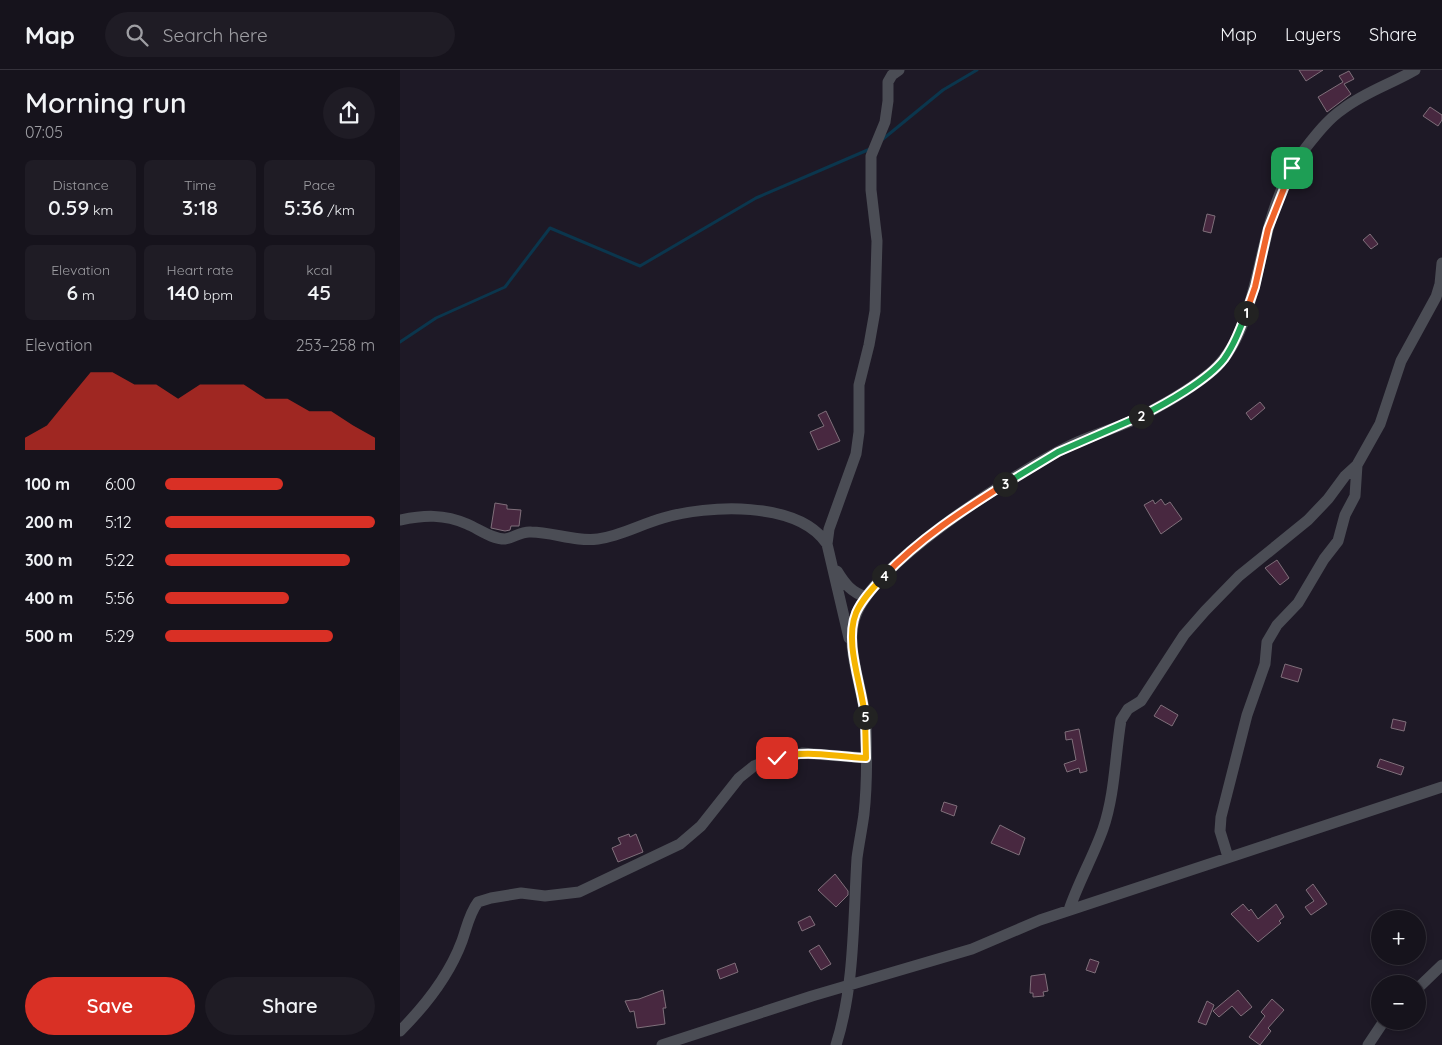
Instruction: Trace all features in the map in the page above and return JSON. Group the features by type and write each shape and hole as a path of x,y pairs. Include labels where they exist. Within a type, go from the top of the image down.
{"street":[{"path":"827,544 835,513 856,454 859,432 859,385 875,312 877,240 871,190 870,156 885,122 888,82 892,75 899,70"},
{"path":"852,647 853,623 856,613 866,597 902,558 972,505 1042,460 1146,413 1210,373 1223,360 1238,335 1255,287 1268,229 1286,180 1299,157 1340,110 1360,97 1415,70"},
{"path":"1069,910 1103,828 1113,785 1121,720 1124,714 1141,701 1184,635 1205,611 1239,576 1308,520 1328,499 1345,476 1357,465 1380,424 1401,361 1436,297 1440,284 1442,262"},
{"path":"1228,857 1220,831 1221,817 1248,715 1263,671 1267,642 1277,625 1298,603 1324,558 1338,541 1345,515 1355,496 1357,465"},
{"path":"400,520 441,516 459,521 496,538 508,539 531,532 585,540 609,537 657,520 696,510 735,508 774,514 800,522 817,532 827,544 852,647 865,714 866,758 864,813 858,858 850,986 836,1045"},
{"path":"832,563 848,587 855,593 866,597"},
{"path":"400,1031 422,1009 445,977 462,941 467,923 478,902 521,893 545,896 579,892 680,844 704,822 739,778 754,766 802,752 866,758"},
{"path":"662,1045 972,949 1040,920 1069,910 1442,787"},
{"path":"1426,980 1442,965"},
{"path":"1368,1045 1378,1030"}],"building":[{"path":"1299,70 1323,70 1306,81"},
{"path":"1349,71 1354,79 1344,84 1351,94 1327,112 1318,97 1343,82 1339,76"},
{"path":"1430,107 1442,115 1442,120 1438,126 1423,116"},
{"path":"1207,214 1215,216 1211,233 1203,231"},
{"path":"1370,234 1378,244 1371,249 1363,240"},
{"path":"1260,402 1265,408 1251,420 1246,413"},
{"path":"826,411 840,441 818,450 810,432 824,426 818,415"},
{"path":"1161,499 1165,505 1170,502 1182,519 1161,534 1144,505 1153,500 1155,504"},
{"path":"495,503 507,505 507,509 521,510 519,526 511,526 510,530 505,531 491,528"},
{"path":"1277,560 1289,578 1280,585 1265,568"},
{"path":"1285,664 1302,669 1298,682 1281,677"},
{"path":"1161,705 1178,715 1172,726 1154,716"},
{"path":"1393,719 1406,722 1404,731 1391,728"},
{"path":"1079,729 1087,771 1080,773 1079,768 1067,772 1064,764 1076,760 1072,739 1066,740 1065,732"},
{"path":"1380,759 1404,767 1401,775 1377,767"},
{"path":"944,802 957,806 954,816 941,811"},
{"path":"1000,825 1025,838 1019,855 991,843"},
{"path":"629,834 630,837 636,834 643,852 618,862 612,848 621,844 618,838"},
{"path":"835,874 848,891 848,895 836,907 818,890"},
{"path":"1313,884 1327,904 1311,915 1305,907 1314,901 1306,890"},
{"path":"1243,904 1249,911 1251,909 1258,919 1276,904 1284,917 1279,921 1281,923 1258,942 1231,914"},
{"path":"810,916 815,925 802,931 798,922"},
{"path":"819,945 831,964 821,970 809,951"},
{"path":"1090,959 1099,962 1095,973 1086,970"},
{"path":"735,963 738,972 720,979 717,970"},
{"path":"1045,974 1048,991 1043,992 1044,996 1033,997 1033,993 1030,993 1031,976"},
{"path":"663,990 666,1008 663,1008 665,1024 637,1028 634,1011 630,1012 625,1001 639,999"},
{"path":"1238,990 1252,1007 1241,1016 1232,1006 1219,1017 1213,1011"},
{"path":"1272,999 1284,1010 1268,1028 1271,1031 1260,1045 1249,1037 1265,1016 1261,1012"},
{"path":"1207,1001 1214,1005 1206,1025 1198,1022"}],"waterway":[{"path":"883,139 943,90 977,70"},
{"path":"400,342 436,318 505,287 550,228 640,266 756,198 870,149"}],"route":[{"path":"777,758 802,752 814,752 850,758 866,758 866,726 852,647 853,623 856,613 866,597 902,558 972,505 1042,460 1146,413 1202,379 1223,360 1238,335 1255,287 1268,229 1292,168"}]}
